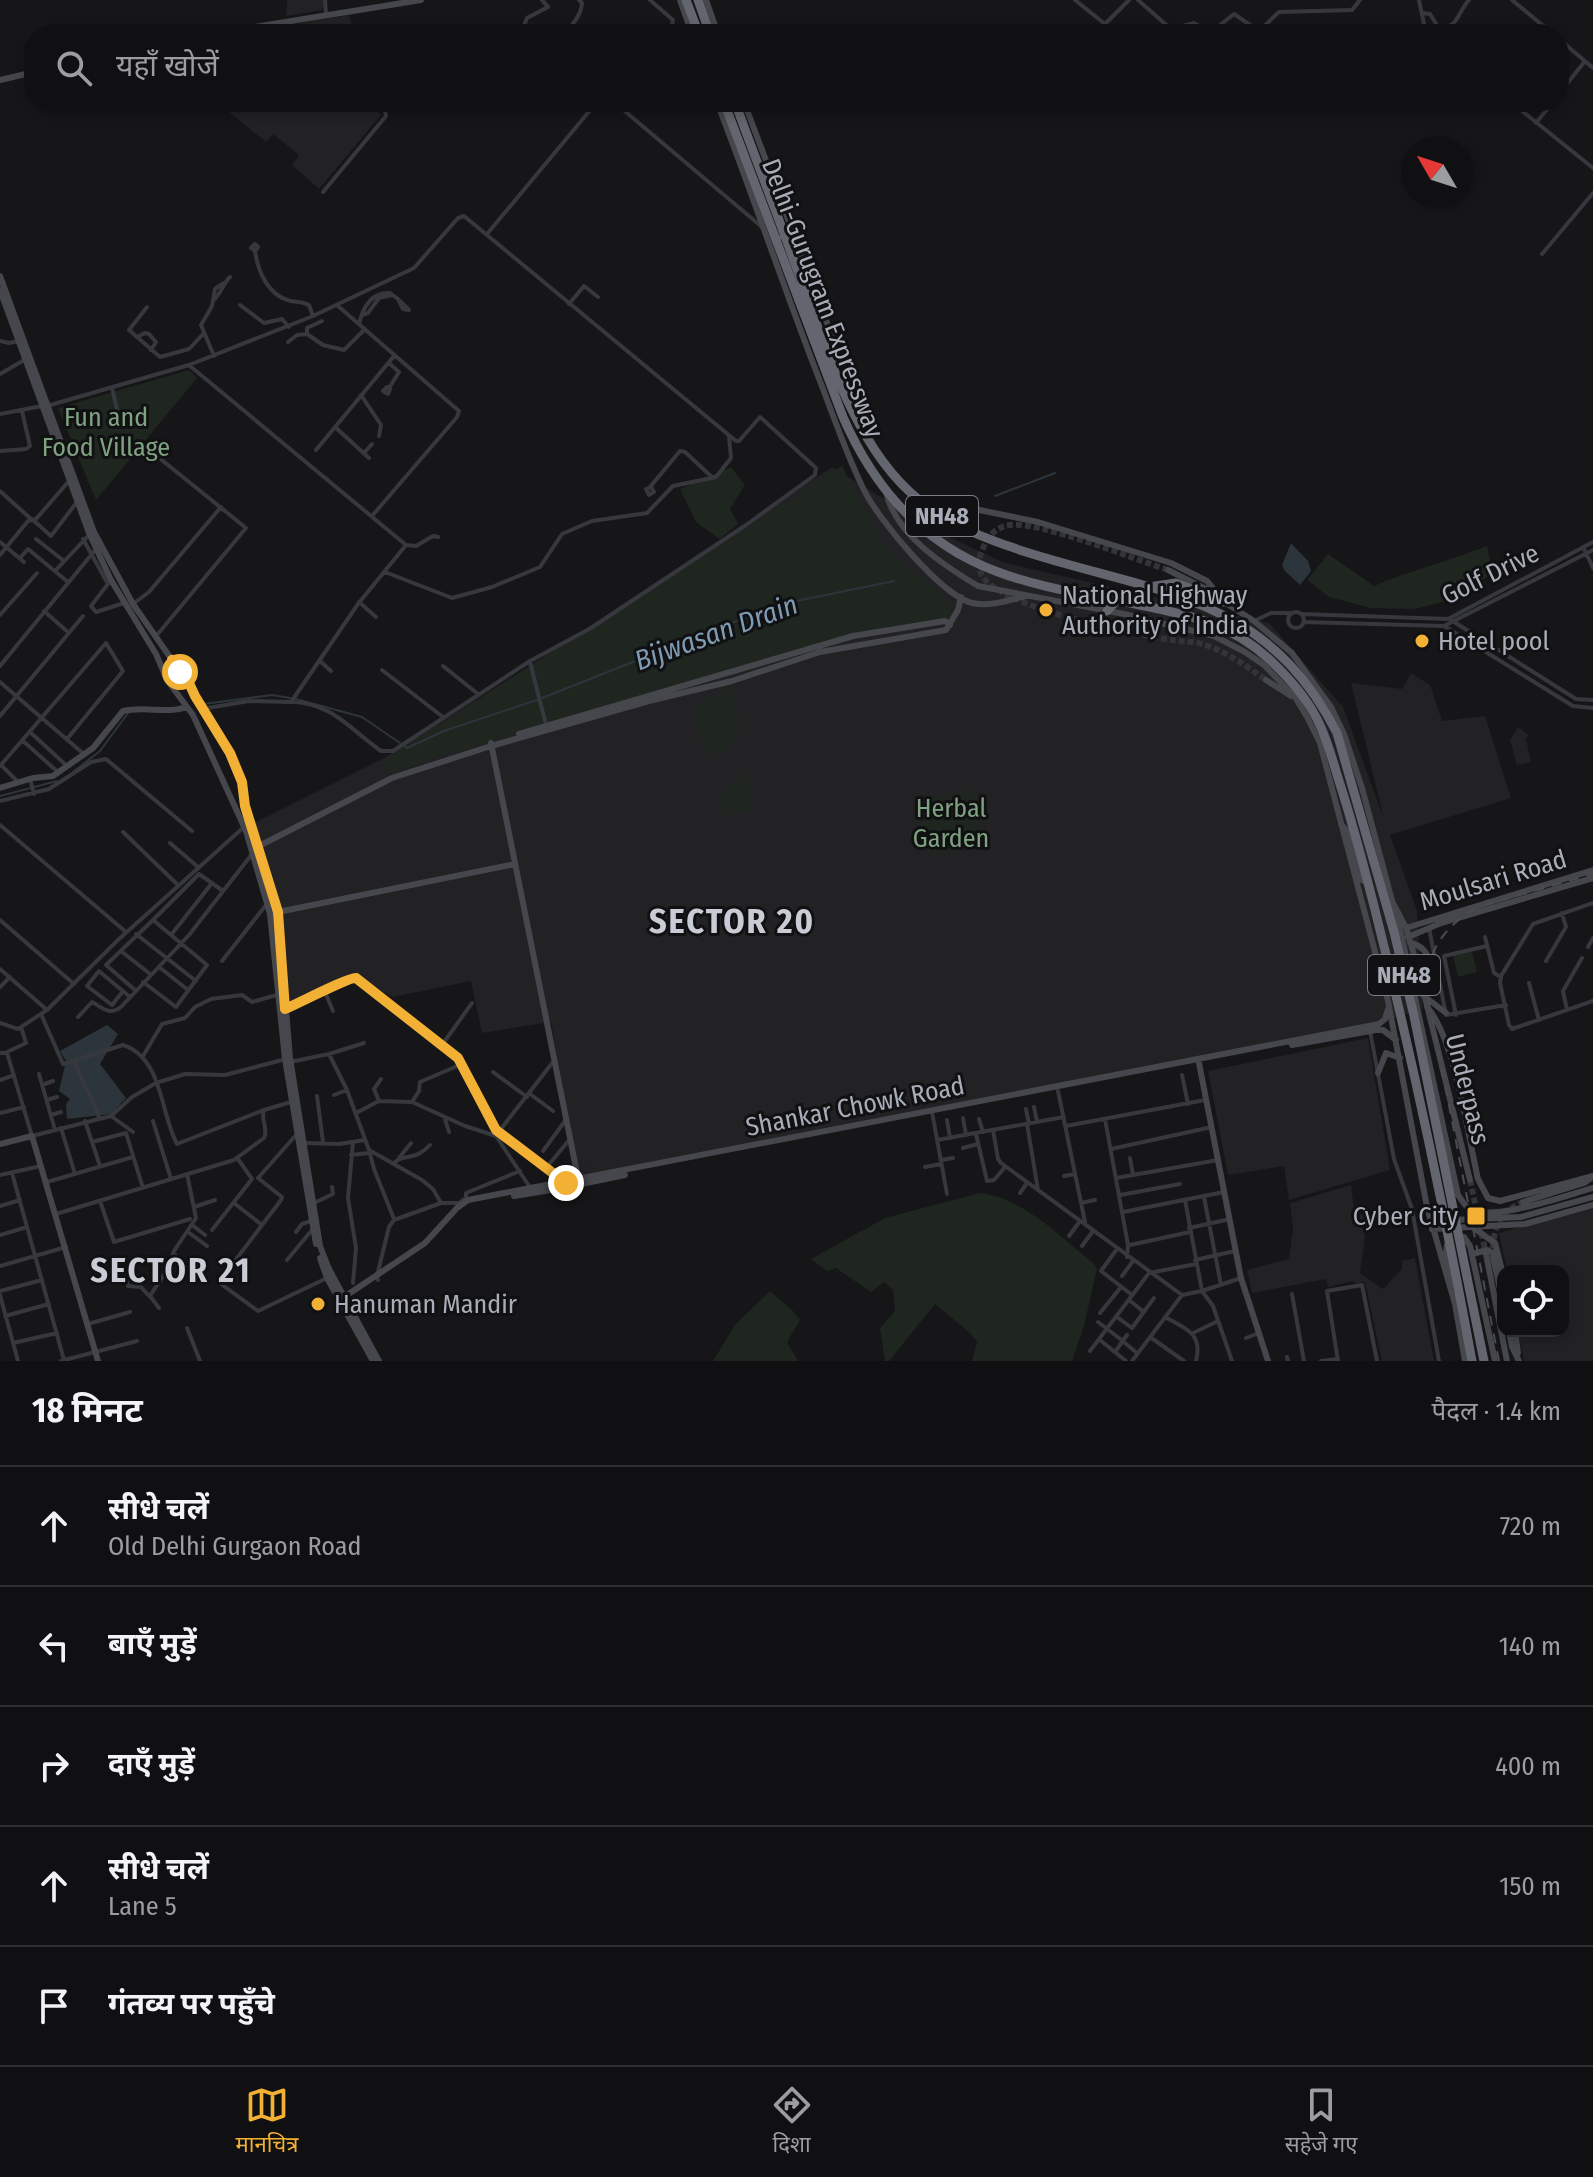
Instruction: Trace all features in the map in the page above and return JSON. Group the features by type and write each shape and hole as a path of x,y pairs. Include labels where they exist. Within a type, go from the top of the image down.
{"highway":[{"path":"686,0 703,24"},
{"path":"698,0 699,24"},
{"name":"Delhi-Gurugram Expressway","path":"728,112 843,417 857,450 886,492 931,537 998,572 1178,613 1229,629 1270,660 1316,717 1351,819 1484,1361"},
{"name":"Delhi-Gurugram Expressway","path":"739,112 836,370 868,443 889,471 953,524 986,539 1152,586 1226,615 1250,630 1287,662 1326,712 1337,733 1394,932 1414,1016 1456,1245 1472,1361"},
{"path":"784,236 798,244"},
{"path":"1152,586 1176,583 1224,602"},
{"path":"1107,611 1117,600"}],"main road":[{"path":"267,24 421,0"},
{"path":"680,0 688,24"},
{"path":"706,0 714,24"},
{"path":"0,80 24,74"},
{"path":"721,112 762,228 865,492 886,525 934,576 961,597 973,604 1027,596"},
{"path":"748,112 838,352 836,370"},
{"path":"0,276 5,305 45,406 89,535 94,552 110,582 130,604 172,660 181,676 177,681 170,678 156,654 130,604 107,560 89,535 69,481 45,406"},
{"path":"0,290 26,359"},
{"path":"886,492 888,504 903,525 943,563 978,586 1200,632 1228,642 1264,665 1295,697 1320,743 1388,1001 1430,1221 1455,1304"},
{"path":"931,508 965,507 1027,519 1155,557 1207,581 1224,602"},
{"path":"886,525 903,525"},
{"path":"1168,570 1211,590 1254,621 1292,653 1331,707 1362,788 1392,902 1422,1024 1458,1195 1467,1208 1475,1211 1513,1211 1593,1188"},
{"path":"948,627 961,597"},
{"path":"258,844 386,778 546,725 853,636 941,621 948,627"},
{"path":"491,744 732,681 820,652 948,627"},
{"path":"156,654 167,680 188,709 244,827 274,913 279,995 283,1010"},
{"path":"172,660 183,670 230,753 258,844 274,913 291,1102 300,1144"},
{"path":"1266,680 1295,697"},
{"path":"0,788 49,777 83,761 123,711 188,709"},
{"path":"491,744 579,1182"},
{"path":"228,791 232,784 243,792"},
{"path":"1340,823 1348,832 1363,881 1376,882 1383,869"},
{"path":"274,913 515,864"},
{"name":"Moulsari Road","path":"1409,927 1593,870"},
{"name":"Moulsari Road","path":"1409,940 1429,928 1593,878"},
{"path":"1392,902 1409,927 1418,934"},
{"path":"1409,927 1409,940 1427,1007 1436,1018 1446,1041 1481,1187 1488,1198 1500,1201 1524,1198 1584,1183 1593,1176"},
{"path":"1409,940 1420,946 1429,958 1429,967 1418,972"},
{"path":"1424,996 1446,1013"},
{"name":"Shankar Chowk Road","path":"343,1300 428,1246 466,1205 1379,1024 1388,1013 1388,1001"},
{"name":"Underpass","path":"1427,1007 1470,1180"},
{"name":"Shankar Chowk Road","path":"932,1113 1370,1031 1383,1030 1396,1040"},
{"path":"1378,1073 1386,1053 1400,1058"},
{"path":"288,1060 310,1204 330,1277"},
{"path":"1199,1063 1241,1278 1268,1361"},
{"path":"0,1144 32,1136 98,1361"},
{"path":"1418,1157 1428,1138 1443,1138 1447,1142"},
{"name":"Shankar Chowk Road","path":"378,1278 425,1243 462,1203 579,1182"},
{"path":"1430,1221 1521,1217 1593,1197"},
{"path":"1501,1211 1524,1198"},
{"path":"310,1204 312,1230 330,1277 376,1361"},
{"path":"1432,1229 1525,1224 1593,1205"},
{"path":"1452,1229 1454,1218"},
{"path":"1471,1228 1490,1238 1507,1361"},
{"path":"1465,1361 1446,1252 1449,1241 1458,1235 1468,1241 1472,1254 1495,1361"},
{"path":"1472,1254 1491,1251 1498,1265"},
{"path":"1493,1256 1497,1275"},
{"path":"1514,1337 1520,1361"}],"street":[{"path":"325,0 326,14"},
{"path":"525,24 527,18 548,7 542,0"},
{"path":"573,24 582,8 579,0"},
{"path":"650,0 673,20 672,24"},
{"path":"1075,0 1105,24 1129,0"},
{"path":"1138,0 1165,24"},
{"path":"1266,24 1277,13 1352,10 1360,0"},
{"path":"1419,0 1425,24"},
{"path":"1455,24 1458,12 1469,0"},
{"path":"1512,0 1541,24"},
{"path":"1422,13 1430,14 1436,24"},
{"path":"1221,24 1234,14 1249,24"},
{"path":"1569,47 1593,68"},
{"path":"1569,81 1585,61"},
{"path":"323,192 386,116 385,112"},
{"path":"487,234 589,112"},
{"path":"626,112 762,228"},
{"path":"1523,112 1593,168"},
{"path":"1536,123 1545,112"},
{"path":"1542,254 1593,193"},
{"path":"0,414 45,406 189,365 289,327 414,268 461,216 467,217 729,436 738,442 757,419 762,418 816,468 817,473 768,510 591,628 530,661 393,751 386,752 375,747 330,711 308,703 249,701 201,706"},
{"path":"255,251 259,269 268,285 286,299 307,303 313,316"},
{"path":"214,356 202,323 213,301 215,289 230,277"},
{"path":"569,304 584,286 598,297"},
{"path":"359,324 374,296 386,292 400,301"},
{"path":"240,305 264,323 282,319 289,327"},
{"path":"338,305 458,408 459,414 372,516"},
{"path":"147,307 129,328 161,357 191,347 204,333"},
{"path":"307,334 307,328 322,321"},
{"path":"288,342 293,336 307,334 323,345 341,350 365,329"},
{"path":"137,338 143,333 149,334 156,342 151,350"},
{"path":"0,341 18,341"},
{"path":"316,450 394,356"},
{"path":"0,374 26,359"},
{"path":"389,363 399,372 389,388"},
{"path":"189,365 406,545 416,546 433,536 438,537"},
{"path":"112,388 119,418"},
{"path":"361,395 381,425 379,436"},
{"path":"0,451 30,446 22,411"},
{"path":"335,427 369,458"},
{"path":"385,572 456,598 537,569 559,537 566,532 596,520 647,513 673,486 713,478 731,458 729,436"},
{"path":"142,444 245,526 245,530 155,637"},
{"path":"364,453 372,444"},
{"path":"650,487 680,451 713,478"},
{"path":"0,555 69,481"},
{"path":"0,491 51,536 77,502"},
{"path":"110,582 92,604 94,611 130,604 149,592 221,507"},
{"path":"55,571 89,535"},
{"path":"36,539 64,561"},
{"path":"0,542 22,560 28,549 68,582"},
{"path":"291,702 359,602 406,545"},
{"path":"1588,545 1593,568"},
{"name":"Golf Drive","path":"1303,622 1444,626 1588,545"},
{"path":"0,666 94,552"},
{"name":"Golf Drive","path":"1301,614 1450,620 1539,580 1591,552"},
{"path":"0,615 37,573"},
{"path":"1536,573 1539,580"},
{"path":"359,602 376,617"},
{"path":"44,611 69,633"},
{"path":"1254,621 1271,613 1292,613 1301,614 1303,622 1298,627 1291,626 1288,618 1292,613"},
{"path":"0,716 83,616"},
{"path":"1450,620 1576,699 1593,700"},
{"path":"1444,626 1573,706 1593,708"},
{"path":"19,783 0,766 107,643 123,671 67,739"},
{"path":"320,661 331,671"},
{"path":"530,661 546,725"},
{"path":"443,666 478,694"},
{"path":"382,670 443,717"},
{"path":"0,682 67,739 83,761"},
{"path":"30,732 67,766"},
{"path":"23,741 58,772"},
{"path":"0,801 61,783 83,761 109,760 192,831"},
{"path":"30,780 34,793"},
{"path":"0,825 126,932"},
{"path":"0,1023 13,1029 21,1027 47,1010 126,932 244,827"},
{"path":"123,832 178,885"},
{"path":"170,843 198,867"},
{"path":"78,1017 89,1002 114,1012 182,944 252,854"},
{"path":"135,990 106,965 199,874 223,891"},
{"path":"171,935 212,883"},
{"path":"222,961 268,903"},
{"path":"1593,903 1533,924 1500,983 1512,1029 1593,1001"},
{"path":"1546,961 1566,927 1562,913"},
{"path":"0,920 74,984"},
{"path":"143,982 174,1007 207,967 207,963 153,920"},
{"path":"1429,928 1448,1016 1506,1005"},
{"path":"136,934 196,981"},
{"path":"1485,937 1494,973 1501,977"},
{"path":"1588,947 1593,938"},
{"path":"1456,1015 1444,956 1487,946"},
{"path":"120,951 150,974"},
{"path":"1567,1010 1563,991 1582,958"},
{"path":"159,966 188,990"},
{"path":"0,969 47,1010"},
{"path":"123,991 112,1005 87,986 99,971 123,991 130,997"},
{"path":"0,987 10,977"},
{"path":"283,1010 325,992 350,977 356,978 462,1064 497,1135 531,1189"},
{"path":"1529,983 1539,1020"},
{"path":"325,992 333,1011"},
{"path":"143,1056 162,1024 187,1017 195,1007 211,999 242,995 254,1002 279,995"},
{"path":"442,1045 472,1003"},
{"path":"41,1014 60,1062 66,1065 123,1045 143,1056 177,1144 291,1102"},
{"path":"21,1027 26,1043 3,1053 14,1075 32,1136 111,1116 132,1097 156,1083 190,1073 225,1075 329,1054 364,1043"},
{"path":"1370,1031 1394,1159 1412,1209 1439,1361"},
{"path":"329,1054 347,1090 394,1220"},
{"path":"497,1135 555,1060"},
{"path":"75,1062 81,1081 94,1100 99,1118"},
{"path":"412,1102 419,1091 419,1082 462,1064"},
{"path":"493,1072 553,1111"},
{"path":"39,1074 51,1115 75,1174"},
{"path":"0,1080 14,1075"},
{"path":"1182,1075 1188,1104"},
{"path":"379,1101 374,1089 381,1079"},
{"path":"42,1085 53,1081"},
{"path":"334,1095 347,1090"},
{"path":"1058,1091 1085,1225"},
{"path":"317,1096 323,1142"},
{"path":"47,1100 57,1097"},
{"path":"1066,1126 1206,1100"},
{"path":"356,1113 379,1101 412,1102 445,1118 497,1135 566,1183"},
{"path":"0,1113 24,1107"},
{"path":"1034,1107 1037,1122"},
{"path":"1026,1109 1038,1190"},
{"path":"56,1214 238,1159 264,1138 267,1132 262,1115 264,1110"},
{"path":"51,1115 61,1112"},
{"path":"932,1113 940,1172 947,1194"},
{"path":"111,1116 126,1130 133,1132"},
{"path":"937,1140 1064,1117"},
{"path":"445,1118 449,1132"},
{"path":"543,1151 566,1118"},
{"path":"963,1118 966,1135"},
{"path":"979,1119 983,1132"},
{"path":"1105,1119 1123,1212 1127,1257"},
{"path":"947,1120 950,1138"},
{"path":"85,1121 100,1166"},
{"path":"153,1121 171,1179"},
{"path":"1111,1149 1212,1127"},
{"path":"92,1142 126,1130"},
{"path":"126,1130 143,1188"},
{"path":"993,1130 998,1159 1006,1166 1182,1295"},
{"path":"976,1134 987,1181 994,1180 1006,1166"},
{"path":"296,1135 258,1178 282,1198 222,1280 223,1286 258,1311 330,1277"},
{"path":"546,1168 570,1137"},
{"path":"300,1144 365,1140"},
{"path":"353,1142 348,1198 356,1248 353,1283"},
{"path":"397,1160 411,1143"},
{"path":"963,1148 978,1144"},
{"path":"397,1160 417,1156 430,1145"},
{"path":"351,1155 370,1151 397,1160 428,1185 441,1203"},
{"path":"46,1182 133,1157"},
{"path":"925,1167 953,1158"},
{"path":"1130,1158 1133,1175"},
{"path":"212,1230 252,1179 238,1159"},
{"path":"1116,1178 1218,1160"},
{"path":"0,1175 41,1166"},
{"path":"378,1278 389,1227 394,1220 441,1203 459,1203 466,1198 466,1193 520,1171"},
{"path":"12,1173 62,1360 137,1341"},
{"path":"150,1297 196,1215 187,1174"},
{"path":"1064,1176 1075,1174"},
{"path":"1020,1193 1027,1183"},
{"path":"1120,1195 1180,1184"},
{"path":"310,1204 333,1194 332,1187"},
{"path":"1123,1212 1224,1192"},
{"path":"1204,1196 1221,1285"},
{"path":"0,1206 20,1200"},
{"path":"194,1207 215,1200"},
{"path":"1081,1203 1095,1200"},
{"path":"1185,1200 1202,1291 1213,1306 1232,1361"},
{"path":"100,1201 114,1242 191,1222"},
{"path":"234,1203 262,1225"},
{"path":"1128,1245 1230,1219"},
{"path":"296,1232 302,1224 311,1221"},
{"path":"1069,1236 1080,1221"},
{"path":"191,1222 205,1235"},
{"path":"0,1235 27,1227"},
{"path":"287,1260 312,1230"},
{"path":"1082,1246 1093,1231"},
{"path":"188,1232 207,1246"},
{"path":"0,1266 66,1247"},
{"path":"1117,1249 1101,1271 1144,1312"},
{"path":"1090,1351 1149,1273 1235,1251"},
{"path":"173,1253 199,1275"},
{"path":"1122,1276 1133,1261"},
{"path":"124,1271 128,1286 142,1287 159,1308"},
{"path":"1099,1340 1129,1361 1182,1295 1241,1278"},
{"path":"18,1361 0,1293 42,1280"},
{"path":"1321,1361 1338,1360 1327,1291 1362,1285 1377,1361"},
{"path":"1100,1313 1121,1287"},
{"path":"1292,1294 1304,1361"},
{"path":"1117,1317 1132,1328 1154,1298"},
{"path":"5,1316 49,1304"},
{"path":"88,1324 130,1312"},
{"path":"1165,1317 1193,1333 1197,1343 1196,1361"},
{"path":"1193,1333 1218,1321"},
{"path":"1098,1322 1137,1353"},
{"path":"187,1328 200,1361"},
{"path":"13,1343 57,1333"},
{"path":"1246,1338 1259,1333"},
{"path":"1115,1352 1127,1335"},
{"path":"1150,1337 1184,1361"}],"shaded area":[{"path":"287,0 322,0 325,4 322,10 286,16"},
{"path":"349,15 352,24 295,24"},
{"path":"229,112 378,112 381,115 319,189 292,165 299,155 273,134 266,142"},
{"path":"832,467 940,533 1005,563 1269,623 1343,707 1384,819 1351,683 1402,689 1411,673 1430,685 1442,721 1485,716 1511,798 1390,835 1417,911 1423,1008 1392,1019 579,1180 551,1022 482,1033 471,981 393,997 352,977 280,1007 269,902 248,826 386,757"},
{"path":"1291,543 1308,561 1311,571 1300,585 1282,565"},
{"path":"1518,727 1529,735 1526,739 1531,762 1517,765 1510,740"},
{"path":"107,1025 118,1034 100,1064 126,1098 111,1114 67,1119 66,1104 70,1099 59,1091 66,1061 60,1051"},
{"path":"1368,1038 1390,1170 1289,1200 1284,1166 1228,1175 1208,1071"},
{"path":"1351,1185 1355,1216 1368,1213 1360,1273 1383,1289 1402,1269 1402,1261 1415,1258 1434,1361 1382,1361 1365,1282 1353,1281 1328,1287 1326,1279 1252,1293 1247,1270 1289,1259 1293,1229 1290,1203"},
{"path":"1593,1206 1593,1361 1524,1361 1519,1337 1569,1337 1569,1265 1506,1265 1499,1233"}],"green space":[{"name":"Fun and Food Village","path":"189,370 197,378 96,500 58,408"},
{"path":"842,466 884,546 939,592 952,611 950,622 842,640 775,663 448,754 390,774 385,760"},
{"path":"731,467 745,485 730,509 738,524 720,539 696,522 680,489"},
{"path":"1487,546 1493,573 1454,599 1415,609 1371,608 1329,597 1307,580 1328,554 1374,586"},
{"path":"733,686 739,734 720,755 703,750 698,722 699,703"},
{"path":"745,772 753,809 721,816 721,793"},
{"name":"Herbal Garden","path":"972,789 984,845 930,857 918,801"},
{"path":"1472,951 1477,972 1458,977 1453,955"},
{"path":"980,1193 996,1196 1026,1210 1097,1269 1084,1326 1072,1361 972,1361 977,1342 935,1304 889,1361 885,1361 880,1328 895,1311 893,1290 884,1282 871,1292 836,1268 827,1271 811,1259 885,1218"},
{"path":"770,1291 800,1320 787,1342 798,1361 713,1361 735,1325"}],"waterway":[{"name":"Bijwasan Drain","path":"995,496 1055,473"},
{"name":"Bijwasan Drain","path":"542,698 777,605 894,581"},
{"name":"Bijwasan Drain","path":"204,704 272,695 290,698"},
{"name":"Bijwasan Drain","path":"296,699 362,717 400,743"},
{"name":"Bijwasan Drain","path":"405,746 407,748 444,731 537,700"},
{"name":"Bijwasan Drain","path":"73,772 100,751 128,713"},
{"name":"Bijwasan Drain","path":"0,796 57,781"}],"tunnel":[{"path":"1168,570 1024,525 1005,526 994,532 983,548 979,562 983,577 1015,599 1100,626 1202,644 1228,655 1266,680"},
{"path":"1470,1180 1486,1254"},
{"path":"1493,1257 1498,1224 1508,1211 1523,1202"}],"railway":[{"path":"1499,1361 1427,993 1429,965 1447,932 1478,907 1593,874"}],"place":[{"name":"National Highway Authority of India","path":"1046,610"},
{"name":"Hotel pool","path":"1422,641"},
{"name":"Cyber City","path":"1476,1216"},
{"name":"Hanuman Mandir","path":"318,1304"}],"district":[{"name":"SECTOR 20","path":"732,921"},
{"name":"SECTOR 21","path":"171,1270"}],"route":[{"path":"180,672 172,660 183,670 190,688 230,753 242,782 245,806 278,912 285,1009 353,976 458,1058 492,1126 566,1183"}]}
